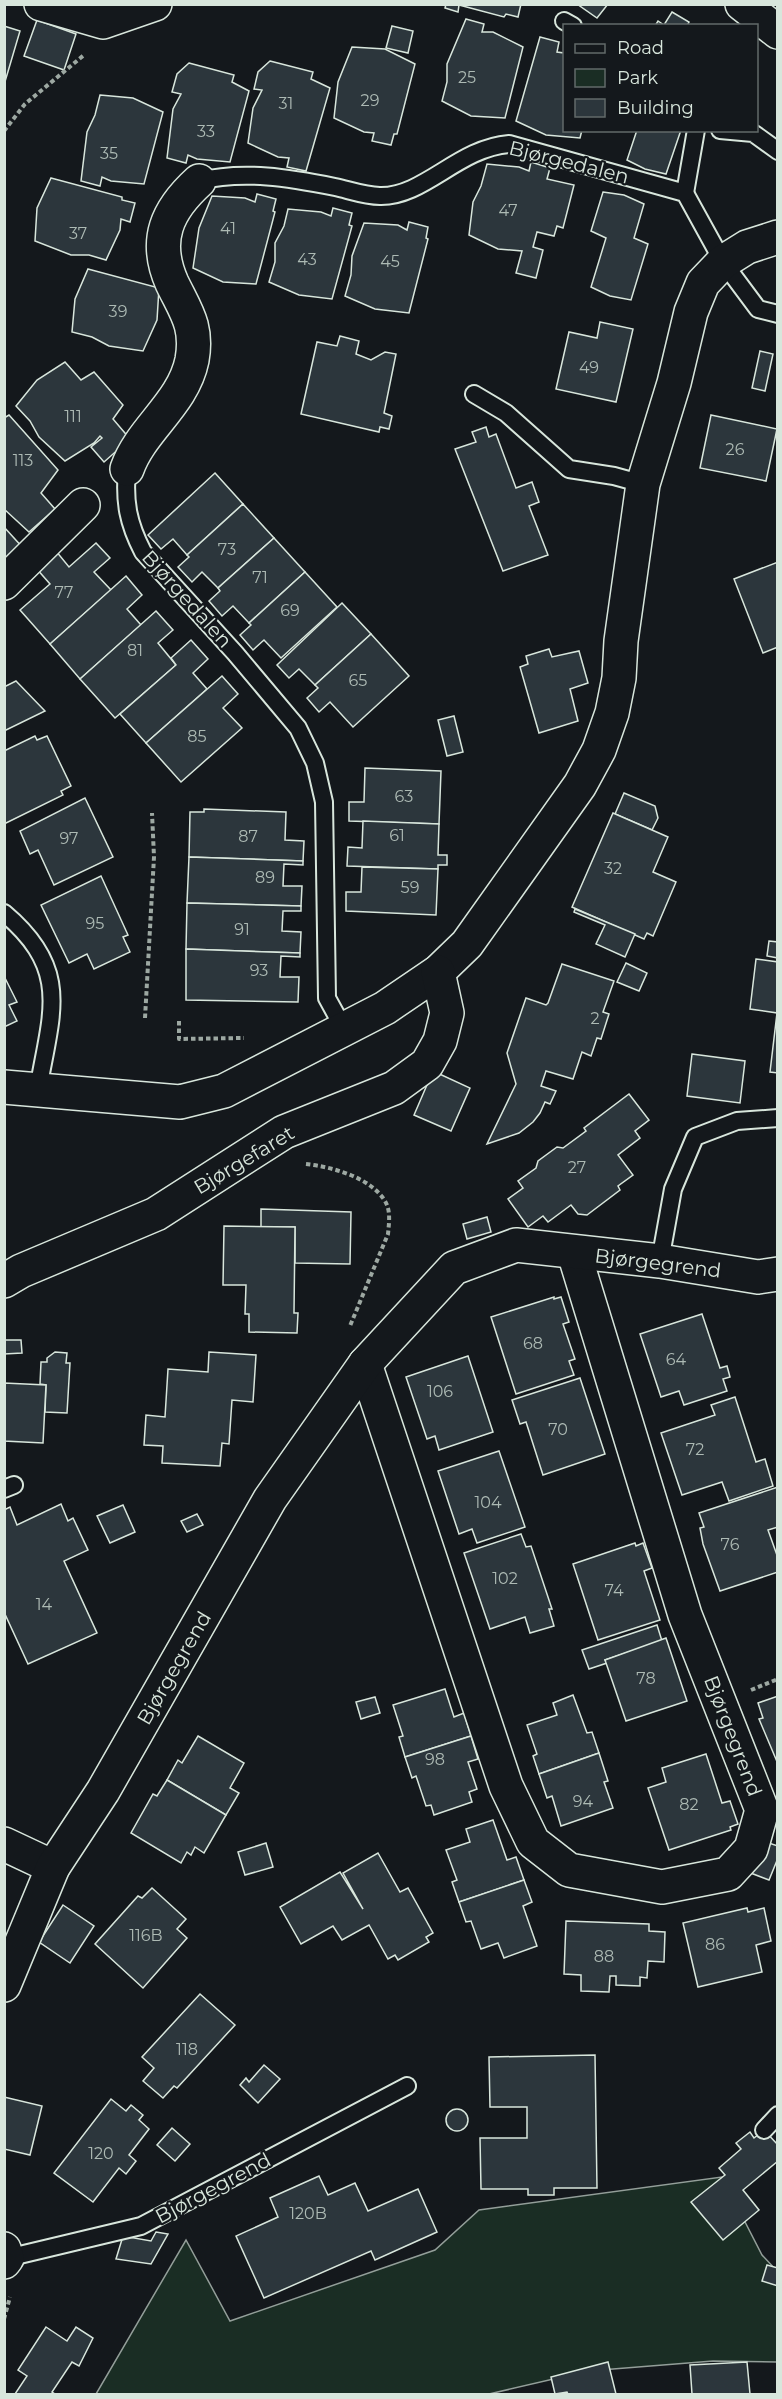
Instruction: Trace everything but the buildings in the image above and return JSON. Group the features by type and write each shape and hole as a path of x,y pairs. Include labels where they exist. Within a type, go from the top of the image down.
{"street":[{"path":"42,4 103,22 155,4"},
{"path":"742,4 777,32"},
{"name":"Bjørgedalen","path":"127,469 133,451 167,412 191,362 195,331 171,281 165,255 166,224 181,197 199,181"},
{"path":"4,1087 180,1102 224,1091 385,1008 438,972 467,944 580,785 599,750 612,713 619,678 621,641 643,484 674,383 691,312 703,283 723,262 747,247 777,237"},
{"path":"4,583 83,505"},
{"name":"Bjørgefaret","path":"4,1281 21,1271 156,1214 284,1132 394,1088 427,1064 440,1041 447,1013 438,972"},
{"name":"Bjørgegrend","path":"4,1985 53,1867 103,1791 270,1499 365,1364 454,1268 516,1245 660,1261 758,1277 777,1274"},
{"name":"Bjørgegrend","path":"365,1364 506,1786 533,1842 569,1870 662,1887 728,1874 751,1849 762,1810 686,1615 574,1253"},
{"path":"4,1844 53,1867"}],"lane":[{"path":"696,132 685,193 723,262 758,309 777,314"},
{"path":"742,132 753,133 777,151"},
{"name":"Bjørgedalen","path":"199,181 216,177 288,178 380,196 405,192 469,154 490,145 509,144 685,193"},
{"path":"474,394 506,413 568,469 614,476 643,484"},
{"name":"Bjørgedalen","path":"127,469 124,498 133,533 143,552 235,653 298,728 315,763 324,802 327,998 344,1029"},
{"path":"4,913 22,928 42,955 53,982 52,1010 38,1090"},
{"path":"660,1261 673,1189 695,1137 737,1121 777,1118"},
{"name":"Bjørgegrend","path":"5,2256 141,2226 407,2086"},
{"path":"764,2130 777,2115"}],"path":[{"path":"4,131 25,104 88,52 103,22"},
{"path":"145,1018 154,856 152,813"},
{"path":"179,1021 179,1039 239,1038"},
{"path":"256,1151 261,1158 321,1166 360,1180 372,1187 385,1202 390,1217 388,1233 350,1323 350,1344 365,1364"}],"green space":[{"path":"722,2177 762,2255 777,2271 777,2362 713,2361 588,2371 489,2394 96,2394 186,2240 230,2321 435,2250 479,2210"}]}
